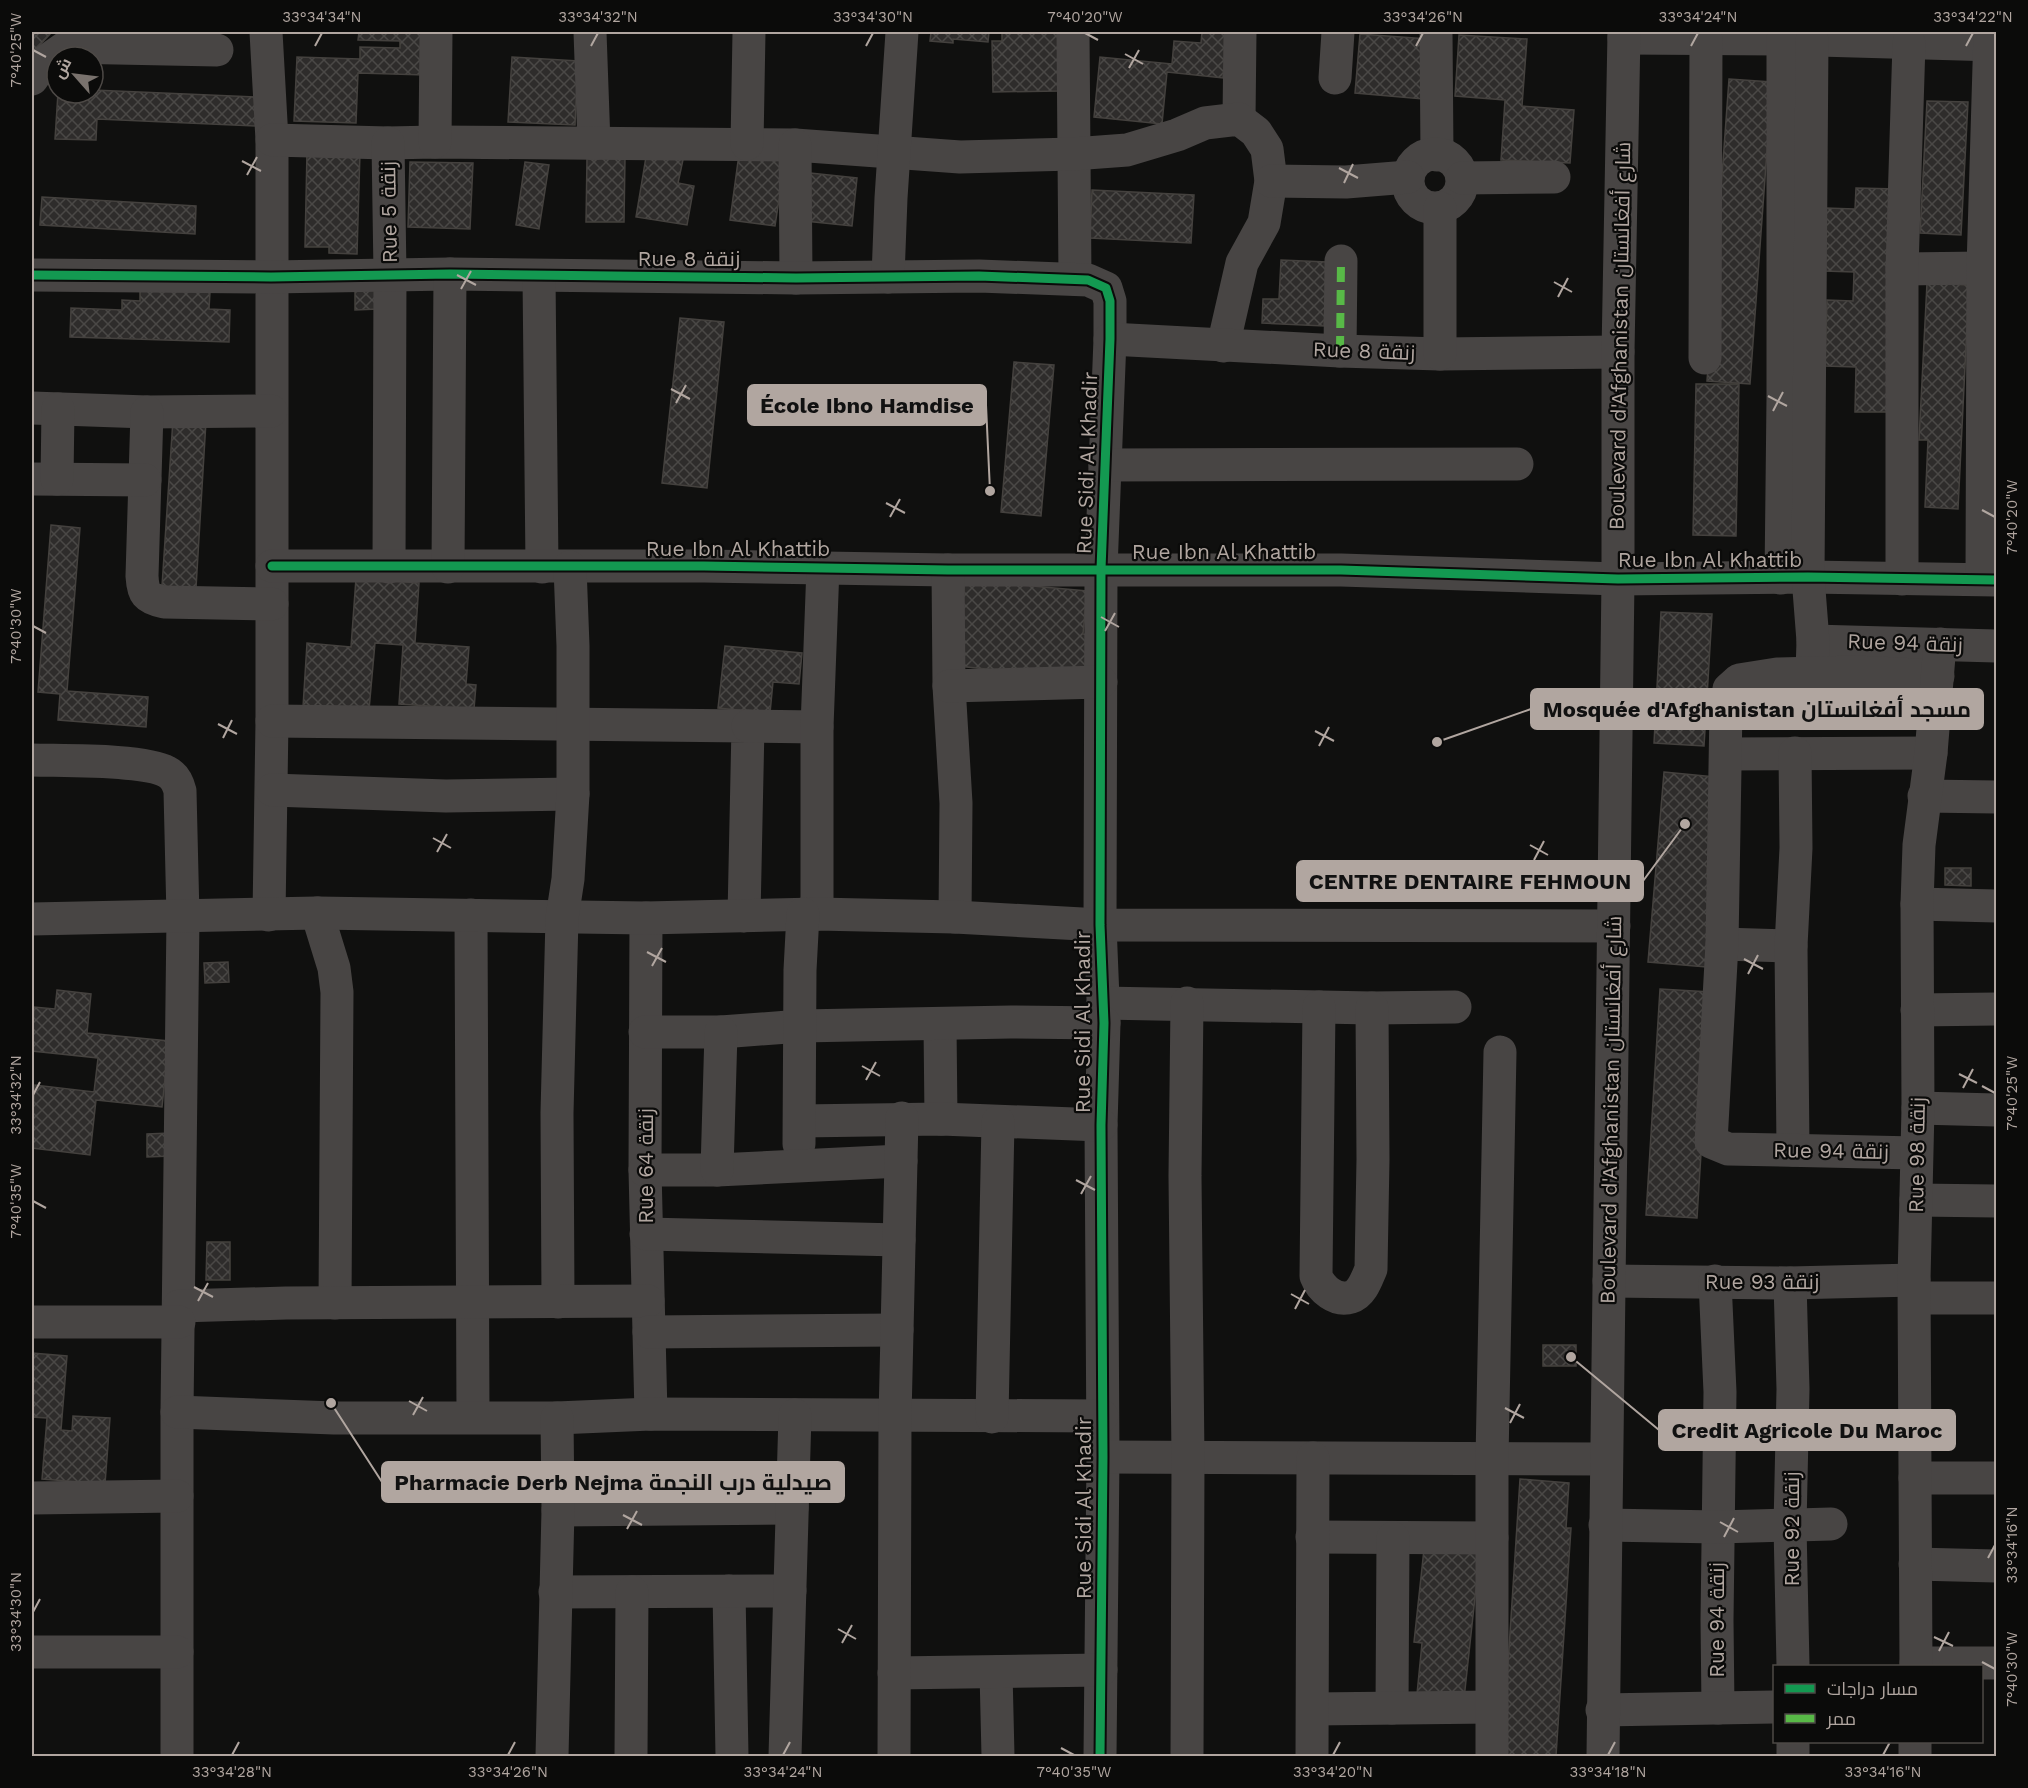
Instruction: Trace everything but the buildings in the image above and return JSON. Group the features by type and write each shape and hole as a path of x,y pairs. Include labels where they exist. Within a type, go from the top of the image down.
{"street":[{"path":"266,32 272,140 272,790 269,915"},
{"path":"435,142 436,32"},
{"path":"590,32 594,144"},
{"path":"747,144 749,32"},
{"path":"888,277 902,32"},
{"name":"Rue Sidi Al Khadir","path":"1073,32 1073,154 1090,284 1110,301 1101,569 1100,925 1103,1013 1100,1756"},
{"path":"1223,345 1242,263 1264,223 1272,181 1267,149 1256,132 1239,119 1240,32"},
{"path":"1335,78 1338,32"},
{"path":"1436,32 1437,155"},
{"path":"1624,35 1909,43 1992,40 1983,268 1989,579"},
{"name":"Boulevard d'Afghanistan شارع أفغانستان","path":"1603,1756 1618,579 1618,352 1624,35"},
{"path":"1705,358 1706,39"},
{"path":"1798,40 1794,578 1812,657 1856,672 1938,676"},
{"path":"1902,579 1902,268 1909,43"},
{"path":"32,79 43,63 66,47 217,50"},
{"name":"Rue 5 زنقة","path":"389,567 388,143 795,145 960,157 1073,154 1127,150 1177,135 1205,123 1239,119"},
{"path":"272,140 388,143"},
{"path":"795,145 796,278"},
{"path":"1437,155 1457,166 1461,178 1460,191 1453,202 1440,208 1426,207 1410,192 1408,177 1418,160 1437,155"},
{"path":"1272,181 1346,182 1408,177"},
{"path":"1461,178 1554,177"},
{"path":"1440,208 1440,354"},
{"path":"1340,351 1341,261"},
{"path":"1902,268 1983,268"},
{"path":"448,567 450,274"},
{"name":"Rue 8 زنقة","path":"32,275 271,277 450,274 796,278 979,276 1090,284"},
{"path":"539,276 556,567 573,724 573,794 568,879 562,918 557,1113 558,1302"},
{"name":"Rue 8 زنقة","path":"1110,339 1440,354 1618,352"},
{"path":"145,480 44,479 45,409 147,412 271,411"},
{"path":"147,412 142,576 146,596 164,602 272,604"},
{"path":"1105,465 1517,464"},
{"name":"Rue Ibn Al Khattib","path":"272,566 1341,570 1618,579 1989,579"},
{"path":"798,1166 800,970 810,914 824,567"},
{"path":"948,570 949,686 956,803 955,917"},
{"name":"Rue 94 زنقة","path":"1726,754 1726,708 1729,689 1739,680 1777,674 1812,657 1940,644 1996,646"},
{"name":"Rue 98 زنقة","path":"1916,1665 1914,1289 1918,1108 1917,904 1919,845 1924,796 1932,753 1940,644"},
{"path":"949,686 1101,682"},
{"path":"272,721 818,727"},
{"path":"744,916 748,726"},
{"path":"1793,1150 1791,946 1796,848 1795,753"},
{"path":"1791,946 1722,944 1726,754 1932,753"},
{"path":"32,760 137,764 169,772 177,781 180,791 183,917 177,1412 177,1756"},
{"path":"272,790 446,796 573,794"},
{"path":"1924,796 1996,797"},
{"path":"1917,904 1996,906"},
{"path":"32,920 317,913 562,918 810,914 955,917 1100,925 1614,926"},
{"path":"317,913 334,968 336,992 335,1303"},
{"path":"471,915 473,1418"},
{"name":"Rue 64 زنقة","path":"646,918 645,1170 651,1414"},
{"name":"Rue 94 زنقة","path":"1722,944 1712,1142 1718,1147 1728,1149 1916,1153"},
{"path":"645,1032 721,1032 801,1026 1011,1022 1187,1003 1372,1008 1455,1007"},
{"path":"1187,1003 1185,1176 1188,1458 1187,1756"},
{"path":"1319,1007 1316,1276 1323,1288 1340,1297 1352,1297 1359,1291 1371,1269 1372,1008"},
{"path":"1917,1010 1996,1009"},
{"path":"940,1025 942,1119"},
{"path":"717,1170 721,1032"},
{"path":"1492,1756 1492,1459 1500,1052"},
{"path":"1918,1108 1996,1110"},
{"path":"800,1121 902,1118 1101,1125"},
{"path":"894,1756 895,1417 902,1118"},
{"path":"992,1417 998,1122"},
{"path":"645,1170 717,1170 901,1161"},
{"path":"1916,1200 1996,1201"},
{"path":"646,1234 899,1240"},
{"name":"Rue 93 زنقة","path":"1609,1281 1790,1283 1914,1289 1996,1298"},
{"name":"Rue 94 زنقة","path":"1714,1281 1719,1392 1718,1708"},
{"name":"Rue 92 زنقة","path":"1790,1283 1793,1389 1790,1526 1793,1665"},
{"path":"32,1322 335,1303 558,1302 648,1316 897,1330"},
{"path":"177,1412 334,1418 557,1418 651,1414 895,1417 1102,1416"},
{"path":"785,1756 795,1415"},
{"path":"552,1756 558,1510 557,1418"},
{"path":"1102,1457 1605,1459"},
{"path":"1312,1756 1313,1458"},
{"path":"1915,1478 1996,1478"},
{"path":"32,1497 177,1496"},
{"path":"558,1510 792,1508"},
{"path":"1605,1525 1718,1527 1831,1524"},
{"path":"1312,1537 1492,1538"},
{"path":"1392,1708 1393,1538"},
{"path":"1915,1564 1996,1566"},
{"path":"729,1591 732,1756"},
{"path":"555,1592 790,1591"},
{"path":"631,1756 632,1592"},
{"path":"32,1652 177,1652"},
{"path":"1916,1665 1996,1663"},
{"path":"894,1673 1101,1670"},
{"path":"996,1672 998,1756"},
{"path":"1313,1709 1492,1707"},
{"path":"1602,1710 1773,1707"}],"marked path":[{"path":"1340,351 1341,261"}],"cycle path":[{"path":"32,275 271,277 450,274 796,278 979,276 1088,280 1106,288 1110,301 1110,339 1101,569 1100,925 1104,1023 1101,1125 1103,1457 1100,1756"},
{"path":"272,566 1341,570 1618,579 1808,577 1996,580"}],"place":[{"name":"École Ibno Hamdise","path":"990,491"},
{"name":"Mosquée d'Afghanistan مسجد أفغانستان","path":"1437,742"},
{"name":"CENTRE DENTAIRE FEHMOUN","path":"1685,824"},
{"name":"Credit Agricole Du Maroc","path":"1571,1357"},
{"name":"Pharmacie Derb Nejma صيدلية درب النجمة","path":"331,1403"}]}
